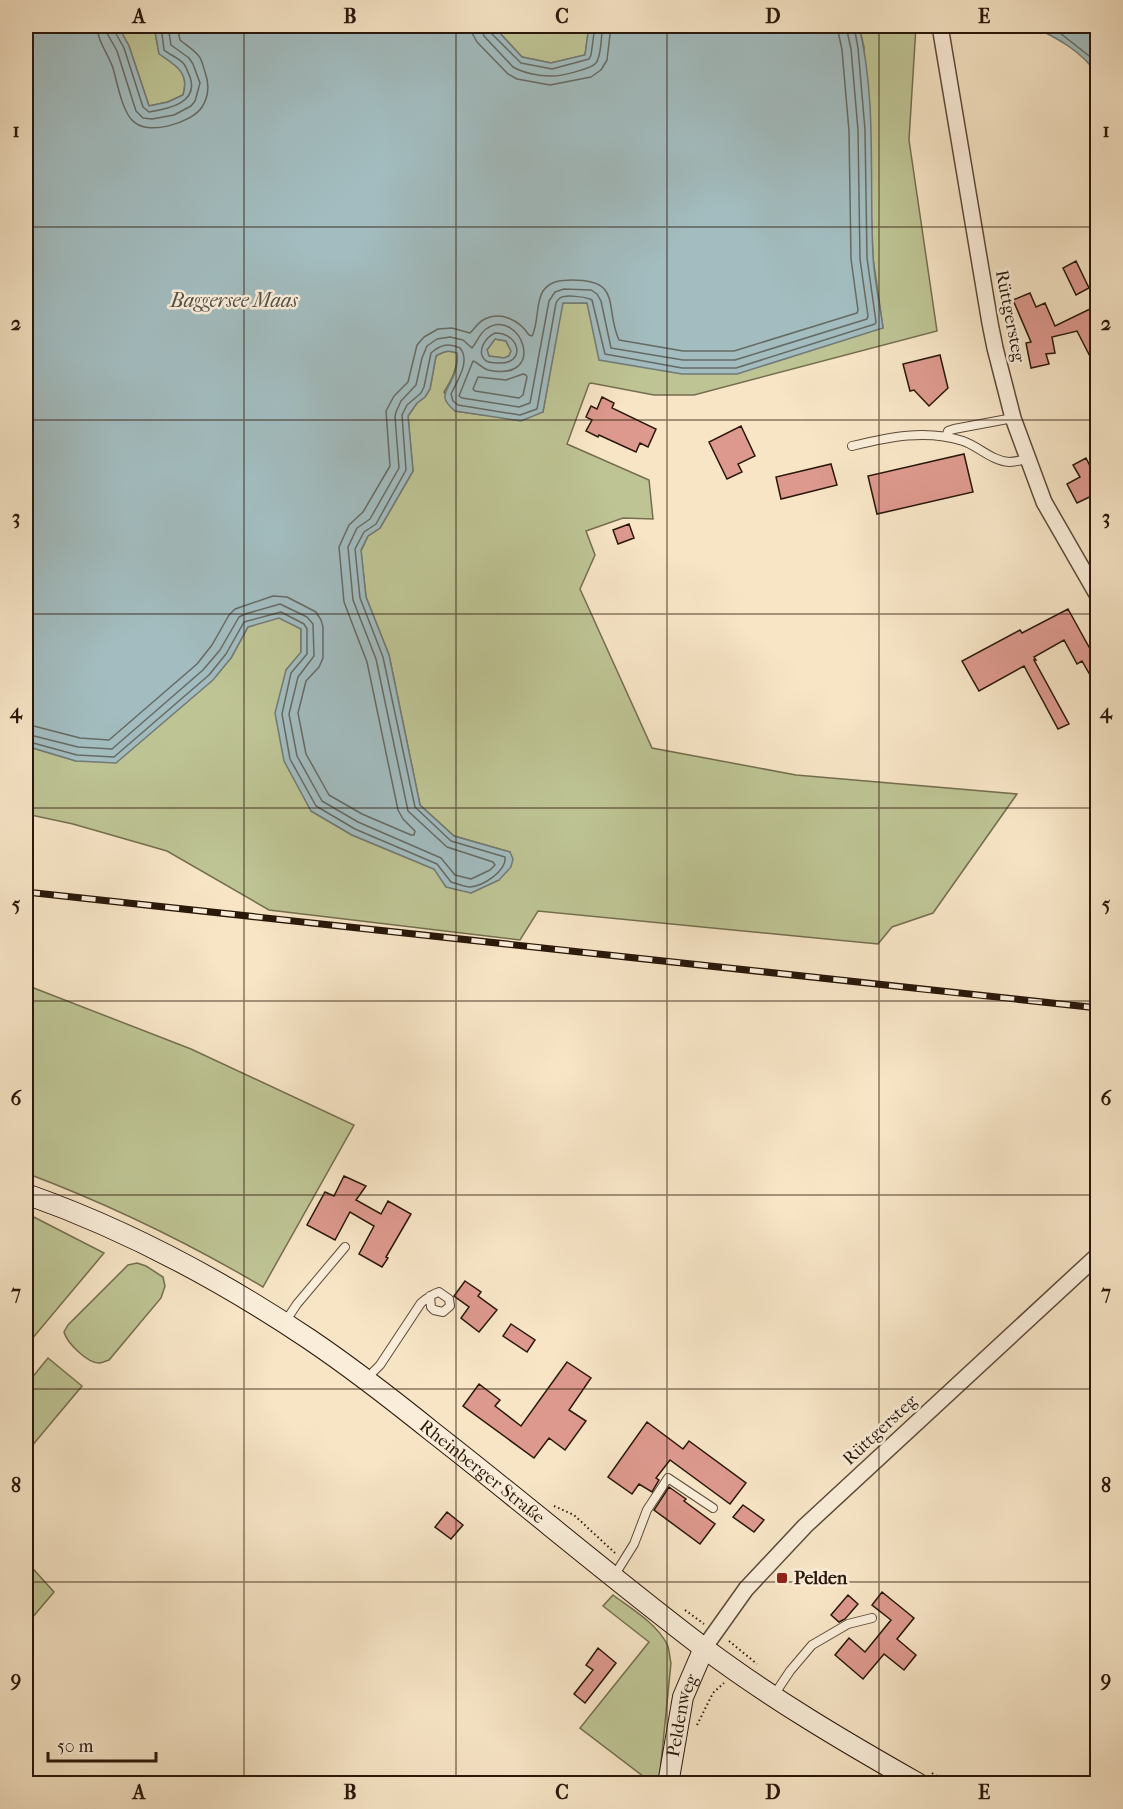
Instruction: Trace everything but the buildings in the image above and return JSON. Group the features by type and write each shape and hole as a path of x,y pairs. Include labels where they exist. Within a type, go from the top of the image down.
{"main road":[{"name":"Rheinberger Straße","path":"26,1194 100,1223 163,1253 284,1323 366,1379 704,1648 773,1696 919,1784"},
{"name":"Peldenweg","path":"668,1784 683,1697 704,1648"}],"street":[{"name":"Rüttgersteg","path":"940,26 990,322 1013,418 1044,502 1098,596"},
{"name":"Rüttgersteg","path":"704,1648 746,1589 805,1526 1098,1255"}],"lane":[{"path":"946,437 948,431 954,429 1013,418"},
{"path":"852,446 899,435 946,437 965,441 1000,460 1009,462 1028,459"},
{"path":"284,1323 345,1247"},
{"path":"366,1379 380,1365 421,1303 430,1296"},
{"path":"614,1576 634,1544 647,1510 668,1478 713,1508"},
{"path":"773,1696 812,1645 848,1624 872,1618"}],"path":[{"path":"693,1731 713,1693 749,1657 716,1632"}],"green space":[{"path":"118,26 154,26 159,53 176,65 183,74 185,87 183,95 168,102 149,106 129,46"},
{"path":"489,26 589,26 585,55 551,63 522,57 496,29"},
{"path":"859,26 916,26 909,140 937,331 694,395 654,395 591,383 567,444 649,480 653,519 623,518 586,531 595,555 580,589 652,748 796,775 1017,794 933,913 892,927 878,944 538,911 520,940 269,910 167,851 73,824 26,814 26,746 76,761 231,658 248,627 279,617 301,629 301,653 286,670 311,811 352,835 434,869 471,893 499,880 510,852 454,836 420,805 389,655 366,597 361,551 368,536 380,528 413,471 408,416 430,389 436,356 449,351 457,353 457,364 444,392 455,411 483,415 543,412 562,303 587,303 883,328 873,258 864,47"},
{"path":"495,339 506,341 511,351 509,356 504,358 489,356 487,350"},
{"path":"26,985 191,1049 354,1125 263,1287 147,1225 26,1173"},
{"path":"26,1213 104,1253 26,1346"},
{"path":"137,1263 163,1277 165,1286 161,1298 109,1360 100,1363 84,1357 64,1332 68,1325 128,1265"},
{"path":"48,1358 82,1386 26,1453 26,1385"},
{"path":"26,1561 54,1592 26,1625"},
{"path":"613,1595 657,1629 669,1649 671,1663 659,1783 652,1783 580,1728 649,1642 603,1606"}],"water":[{"name":"Baggersee Maas","path":"26,26 118,26 129,46 149,106 168,102 183,95 185,87 180,70 159,54 154,26 489,26 496,29 522,57 551,63 585,55 589,26 859,26 868,83 873,255 883,328 737,374 682,374 599,360 587,303 563,303 543,412 521,421 455,411 445,398 457,362 457,353 449,351 436,356 430,389 408,416 413,471 380,528 368,536 361,550 366,597 389,655 420,805 454,836 510,852 513,859 511,867 499,880 471,893 446,887 434,869 352,835 311,811 284,761 275,713 286,670 301,652 301,629 279,618 248,627 231,658 213,680 116,763 76,761 26,746","holes":["495,339 506,341 511,351 509,356 504,358 489,356 487,350"]},
{"path":"1032,26 1097,26 1097,75 1077,52"}],"railway":[{"path":"26,892 1098,1008"}],"place":[{"name":"Pelden","path":"782,1578"}]}
